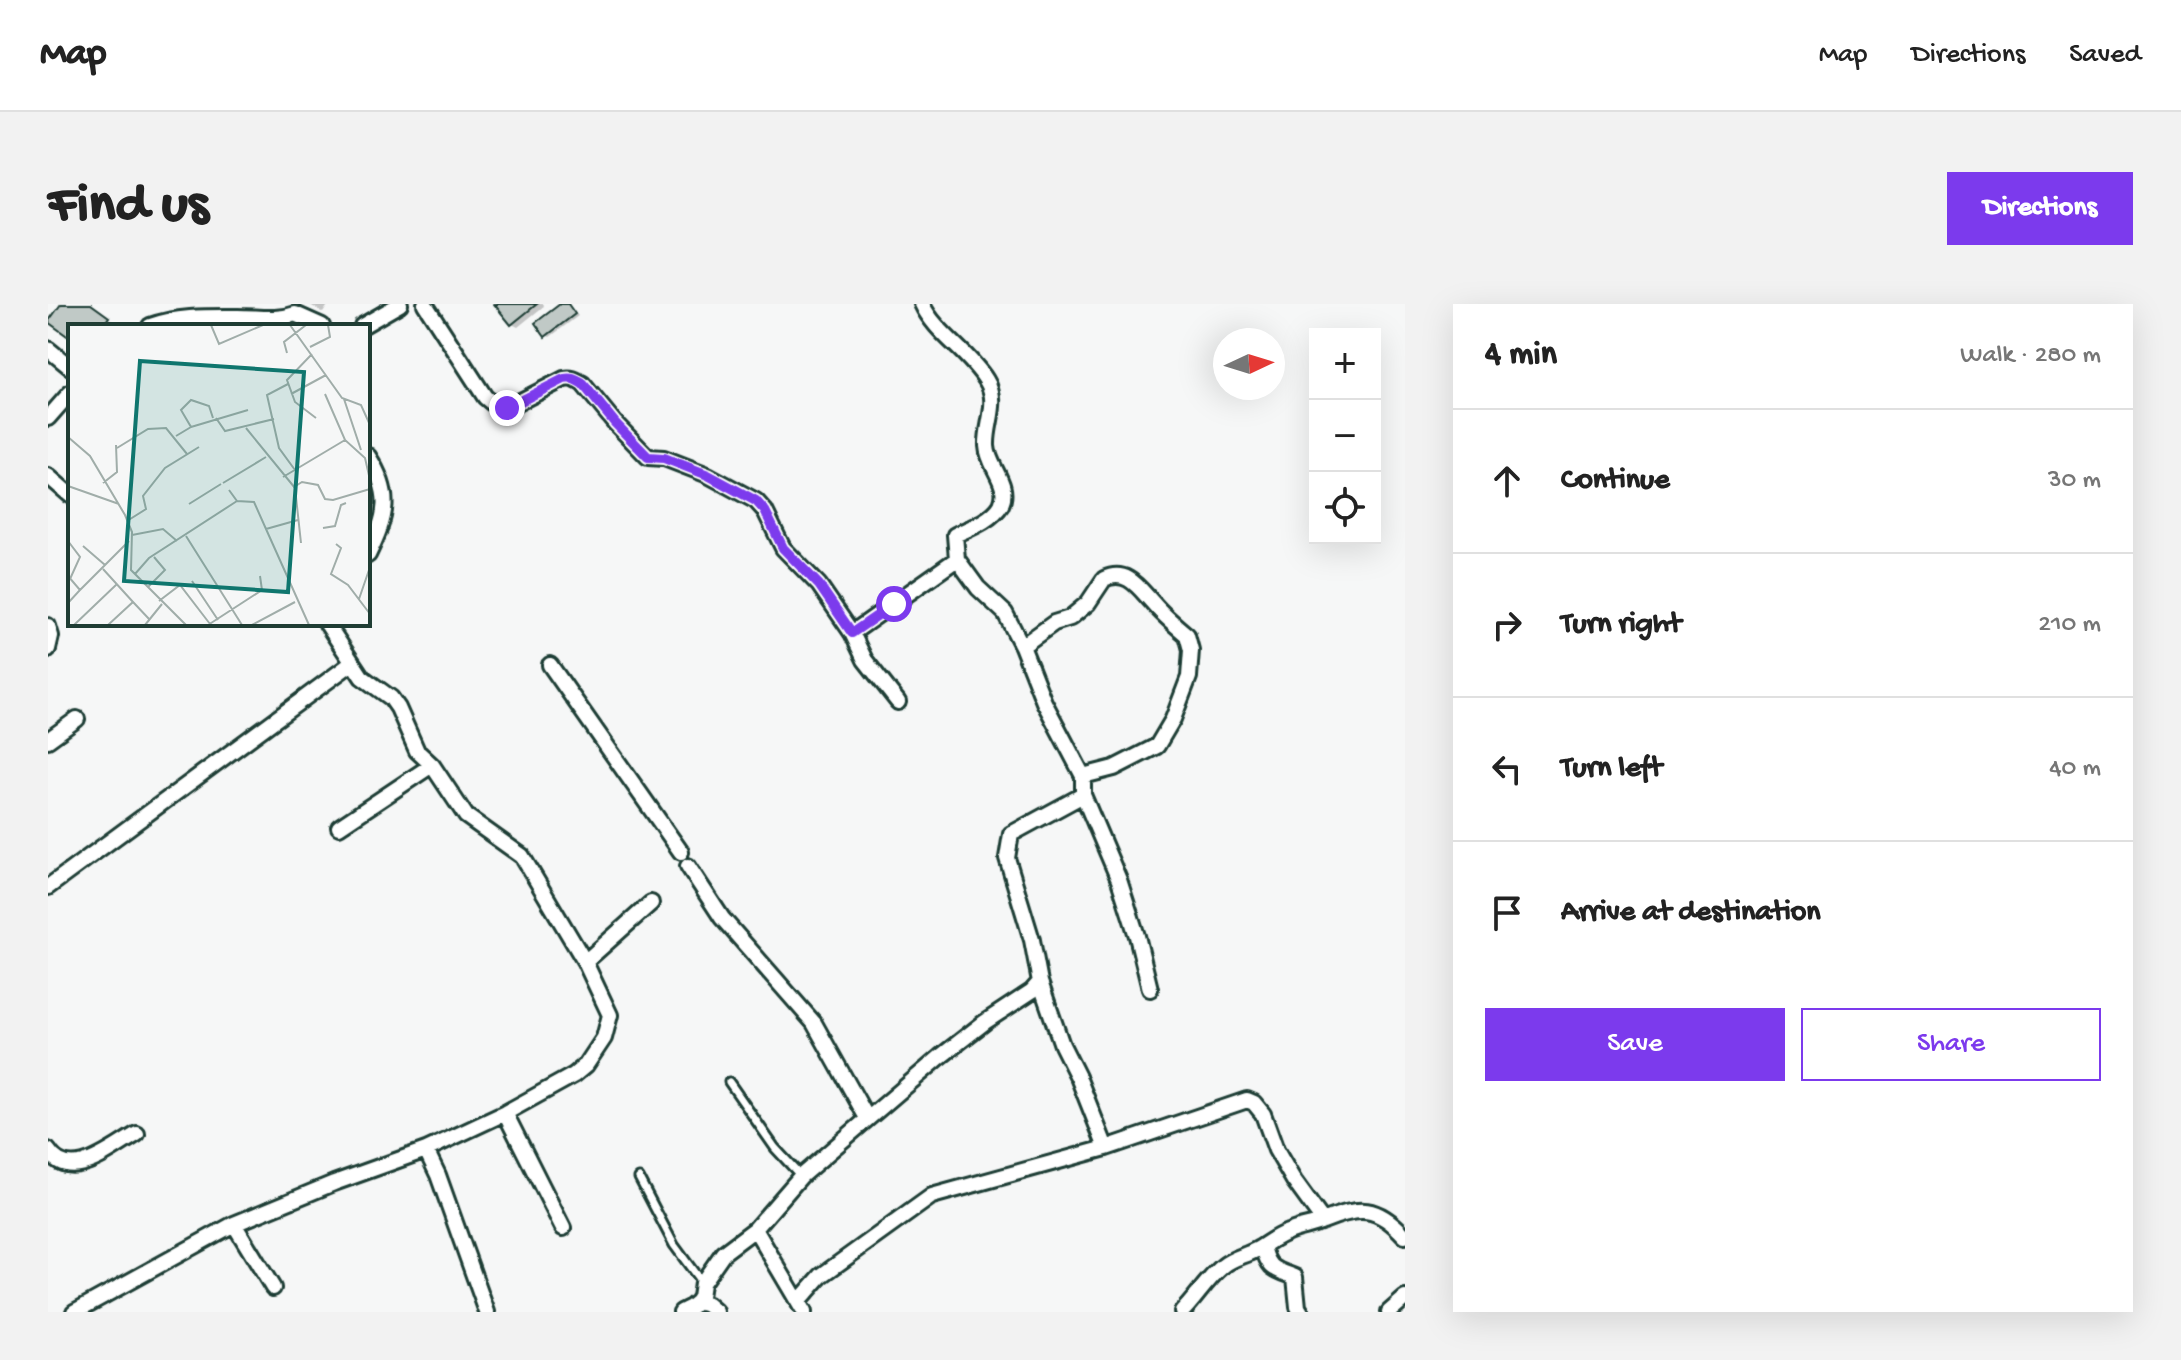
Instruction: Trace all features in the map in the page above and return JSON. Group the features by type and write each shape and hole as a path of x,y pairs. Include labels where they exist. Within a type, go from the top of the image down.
{"street":[{"path":"365,324 400,304"},
{"path":"425,304 485,397 497,407 507,408 564,379 576,379 648,457 664,458 708,475 756,501 765,511 783,548 819,585 852,633 865,660 898,702"},
{"path":"922,304 933,324 971,359 987,381 992,401 987,448 1002,481 1003,501 995,514 955,535 957,559 978,588 1005,613 1044,702 1083,776 1083,795 1119,880 1150,989"},
{"path":"158,324 197,317 279,318 292,309 318,324"},
{"path":"48,349 68,365"},
{"path":"48,418 68,395"},
{"path":"370,459 381,477 385,500 384,516 370,551"},
{"path":"48,476 68,493"},
{"path":"852,633 957,559"},
{"path":"1022,646 1054,623 1070,618 1088,603 1104,579 1118,575 1140,587 1187,635 1190,642 1189,677 1173,719 1157,746 1114,768 1083,776"},
{"path":"48,626 51,636 48,649"},
{"path":"74,1312 234,1224 426,1150 505,1113 574,1075 586,1065 604,1038 610,1015 585,962 522,856 466,816 432,765 417,751 391,698 362,677 328,626"},
{"path":"48,887 352,663"},
{"path":"550,665 681,852"},
{"path":"48,740 77,719"},
{"path":"339,827 432,765"},
{"path":"1083,795 1011,834 1007,858 1032,940 1040,982 1062,1045 1106,1148"},
{"path":"688,866 722,918 814,1023 867,1118"},
{"path":"585,962 651,903"},
{"path":"681,1312 697,1302 702,1283 723,1253 755,1229 801,1176 940,1057 1040,982"},
{"path":"755,1229 801,1306 821,1276 932,1196 1106,1148 1247,1100 1263,1114 1276,1150 1323,1221"},
{"path":"505,1113 563,1228"},
{"path":"48,1150 59,1162 72,1166 84,1164 137,1134"},
{"path":"426,1150 438,1175 487,1312"},
{"path":"1182,1312 1226,1263 1287,1232 1348,1211 1378,1214 1405,1236"},
{"path":"234,1224 273,1288"},
{"path":"1263,1246 1271,1267 1295,1277 1301,1312"},
{"path":"1389,1312 1405,1298"},
{"path":"697,1302 708,1305 716,1312"}],"lane":[{"path":"729,1082 775,1148 801,1176"},
{"path":"639,1178 674,1245 702,1283"}],"building":[{"path":"61,304 91,304 109,317 104,324 68,324 68,337 48,322"},
{"path":"494,304 537,304 511,325"},
{"path":"560,304 568,304 575,314 545,337 535,323"}],"route":[{"path":"507,408 564,379 576,379 648,457 664,458 708,475 756,501 765,511 783,548 819,585 852,633 894,604"}]}
